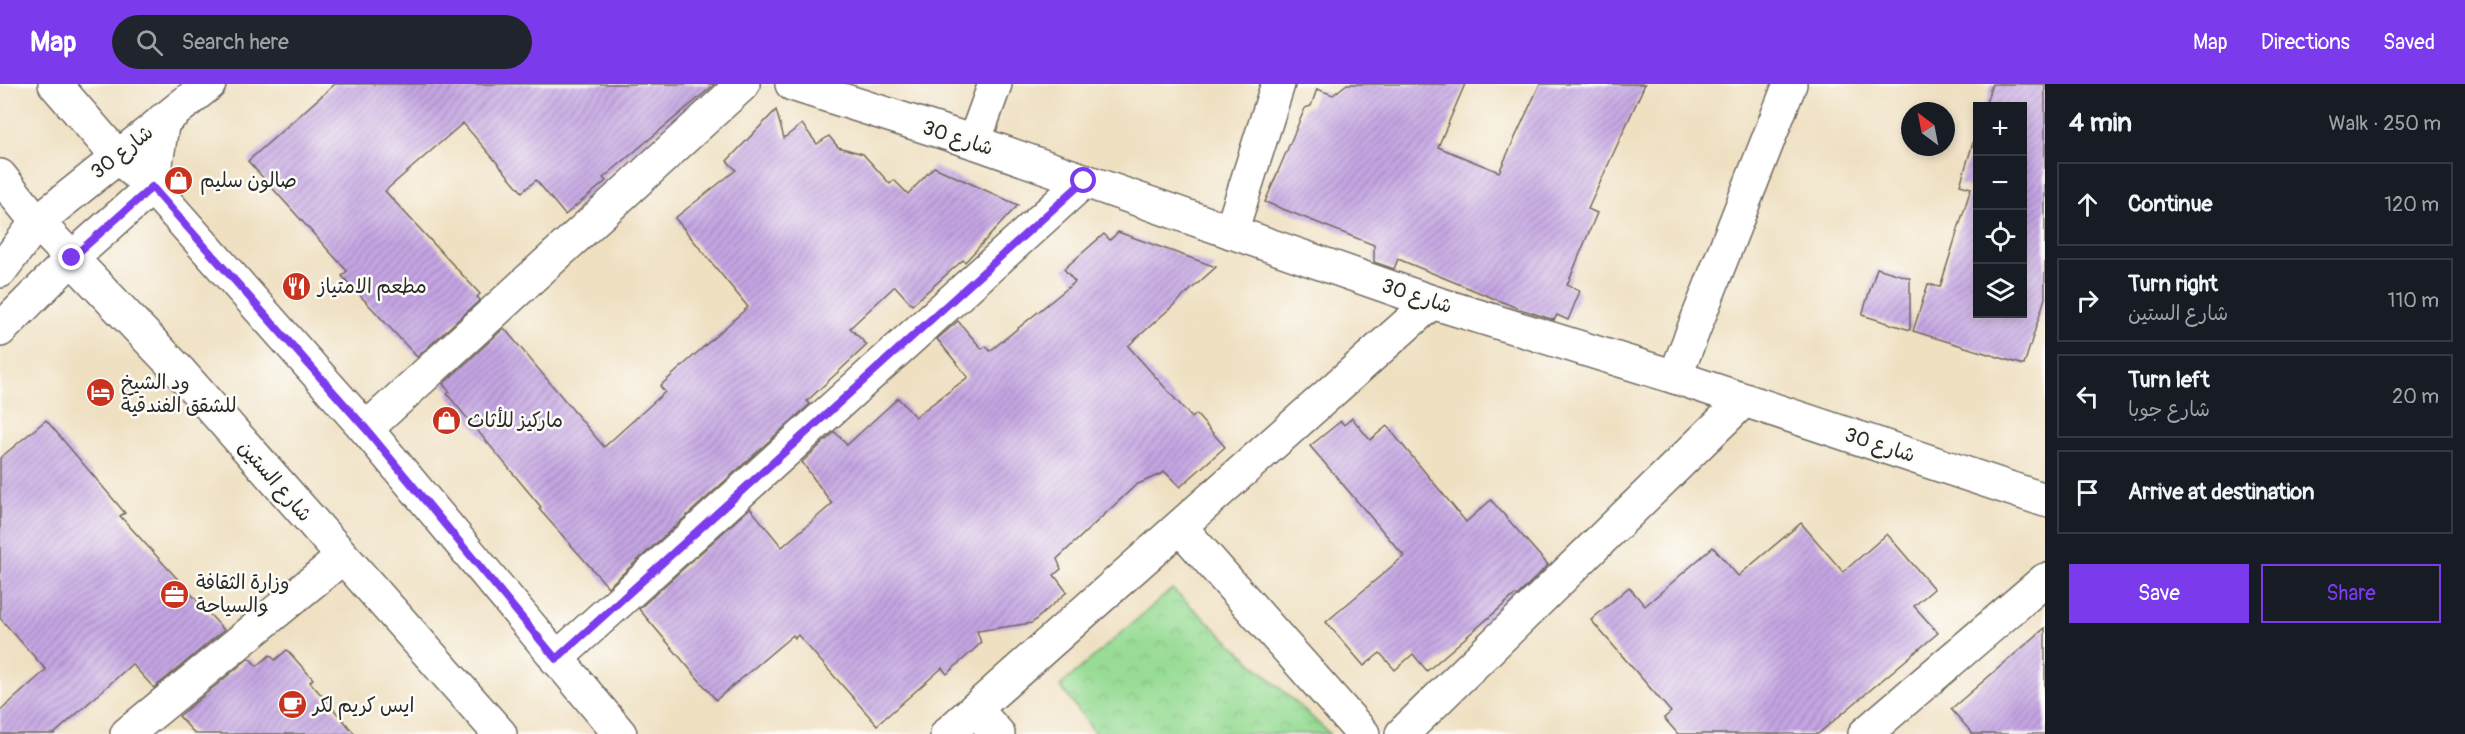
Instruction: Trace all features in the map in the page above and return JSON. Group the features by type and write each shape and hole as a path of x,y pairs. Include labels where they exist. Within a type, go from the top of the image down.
{"street":[{"path":"55,84 117,156 152,187 366,429 620,734"},
{"name":"شارع 30","path":"0,271 37,222 208,84"},
{"path":"366,429 743,84"},
{"name":"شارع 30","path":"792,84 974,142 1432,302 1675,377 2045,500"},
{"path":"974,142 995,84"},
{"path":"1231,232 1278,84"},
{"path":"1675,377 1790,84"},
{"path":"0,330 72,258 152,187 163,120"},
{"name":"شارع الستين","path":"0,176 37,222 180,372 500,734"},
{"path":"556,659 1084,181"},
{"path":"947,734 1432,302"},
{"path":"1402,734 1744,400"},
{"path":"1180,527 1363,734"},
{"path":"127,734 343,557"},
{"path":"1865,734 2045,580"},
{"path":"975,709 998,734"}],"green space":[{"path":"1172,589 1330,734 1096,734 1060,686"}],"building":[{"path":"335,84 715,84 603,178 606,181 565,215 536,180 522,192 463,123 385,191 480,294 477,297 480,300 417,357 342,276 347,271 248,161"},
{"path":"1347,84 1465,84 1438,147 1499,172 1540,84 1645,84 1588,209 1597,213 1567,285 1580,291 1568,320 1557,315 1554,320 1517,308 1398,259 1394,269 1374,262 1374,245 1265,202 1305,108 1311,106 1317,89 1333,95"},
{"path":"1992,84 2045,84 2045,298 2024,365 1913,331 1928,284 1940,287 1971,188 1960,185 1973,143 1973,318 2027,318 2027,102 1986,102"},
{"path":"776,110 784,138 802,124 817,144 829,136 838,147 863,154 890,184 894,180 908,194 934,167 1018,205 965,262 963,260 912,305 895,286 850,328 867,345 807,401 810,404 608,587 539,509 541,507 447,394 450,392 443,384 504,328 604,447 665,392 660,386 748,307 675,218 736,170 727,161"},
{"path":"1118,232 1216,267 1128,346 1192,418 1196,414 1225,447 1180,487 1165,472 1136,485 1057,559 1061,569 1054,575 1067,592 1032,623 977,631 981,643 947,674 942,668 877,725 798,635 795,638 793,635 716,700 639,609 750,508 782,547 832,504 802,462 835,432 847,445 898,398 915,417 968,377 937,339 958,321 982,349 986,346 990,351 1075,282 1064,269 1104,234 1110,240"},
{"path":"1877,268 1910,278 1910,330 1862,315"},
{"path":"1352,418 1370,440 1387,426 1466,522 1491,500 1548,565 1517,596 1515,595 1427,671 1413,654 1395,670 1380,653 1364,666 1326,622 1404,556 1310,446 1341,421 1344,425"},
{"path":"46,420 125,513 120,516 224,630 154,688 132,664 54,734 0,734 0,711 46,670 0,618 0,458"},
{"path":"1801,523 1843,572 1887,534 1934,589 1914,606 1938,633 1818,734 1678,734 1664,718 1671,712 1591,620 1629,587 1645,606 1713,547 1738,576"},
{"path":"2045,628 2045,734 1973,734 1951,709"},
{"path":"287,650 313,679 310,682 355,734 195,734 179,716 249,658 257,666 270,655 275,660"}],"place":[{"name":"صالون سليم","path":"179,180"},
{"name":"مطعم الامتياز","path":"297,286"},
{"name":"ود الشيخ للشقق الفندقية","path":"100,393"},
{"name":"ماركيز للأثاث","path":"446,420"},
{"name":"وزارة الثقافة والسياحة","path":"175,594"},
{"name":"ايس كريم لكر","path":"292,705"}],"route":[{"path":"72,258 152,187 366,429 556,659 1084,181"}]}
